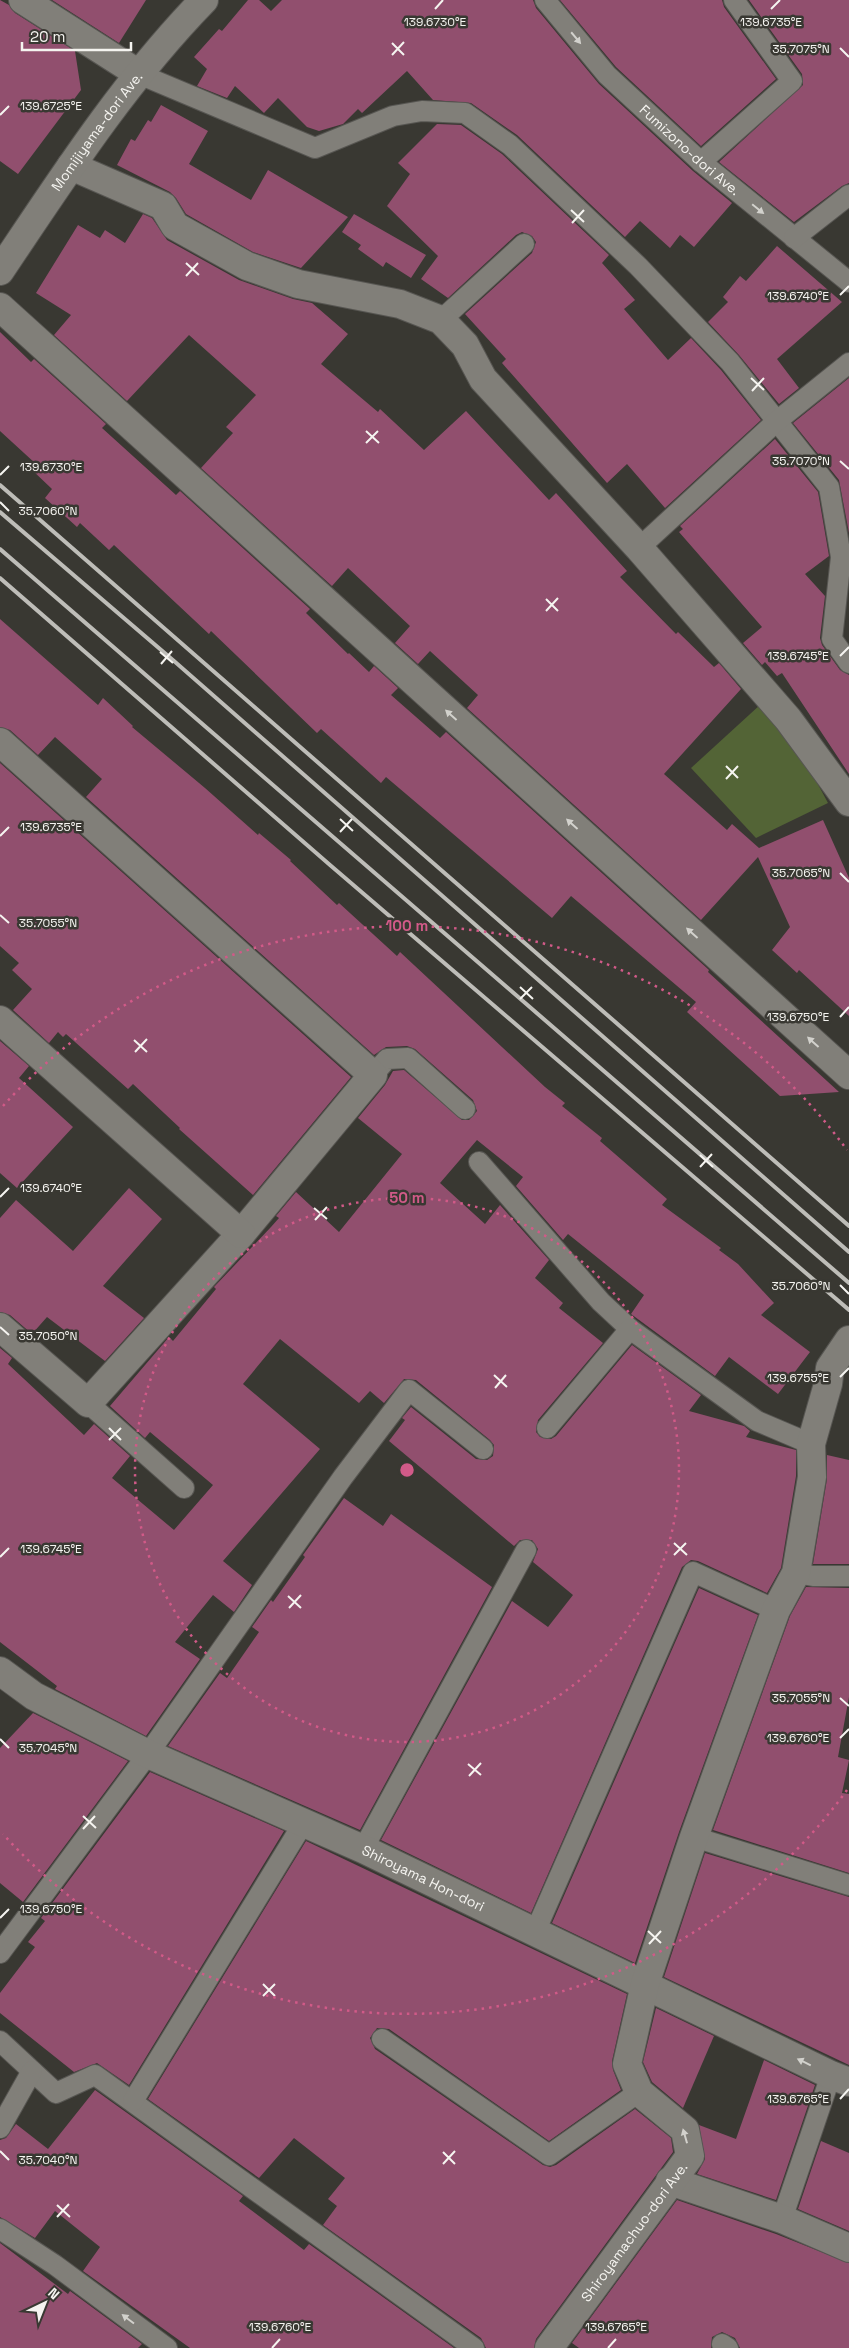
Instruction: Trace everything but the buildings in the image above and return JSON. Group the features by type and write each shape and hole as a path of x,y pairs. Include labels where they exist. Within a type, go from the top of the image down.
{"street":[{"path":"23,0 139,74"},
{"name":"Momijiyama-dori Ave.","path":"0,271 71,166 139,74 204,0"},
{"path":"71,166 163,206 175,226 247,266 298,284 400,304 441,320 465,345 483,379 640,548 788,719 849,802"},
{"path":"0,307 849,1075"},
{"path":"0,742 373,1075 241,1234 88,1403 0,1327"},
{"path":"0,1020 241,1234"},
{"name":"Shiroyamachuo-dori Ave.","path":"551,2347 690,2156 685,2130 639,2092 627,2064 645,1984 694,1837 776,1610 796,1573 812,1477 812,1444 828,1384 830,1368 849,1340"},
{"name":"Shiroyama Hon-dori","path":"0,1671 34,1696 148,1754 363,1849 840,2078"},
{"path":"670,2181 782,2220 849,2248"}],"lane":[{"name":"Fumizono-dori Ave.","path":"545,0 607,75 701,162 849,282"},
{"path":"701,162 792,81 734,0"},
{"path":"139,74 315,148 393,116 422,111 465,113 510,144 638,266 730,362 829,487 841,557 842,606 832,639 849,663"},
{"path":"794,238 849,195"},
{"path":"441,320 524,244"},
{"path":"640,548 777,421 849,363"},
{"path":"373,1075 387,1059 408,1058 465,1109"},
{"path":"479,1162 601,1302 630,1329 757,1421 812,1444"},
{"path":"547,1428 630,1329"},
{"path":"0,1953 148,1754 343,1477 409,1390 483,1449"},
{"path":"88,1403 184,1488"},
{"path":"363,1849 526,1550"},
{"path":"535,1932 693,1572 776,1610"},
{"path":"796,1573 813,1576 849,1576"},
{"path":"132,2101 304,1822"},
{"path":"694,1837 849,1885"},
{"path":"382,2039 549,2155 639,2092"},
{"path":"0,2041 56,2093 95,2075 474,2348"},
{"path":"0,2128 32,2071"},
{"path":"782,2220 840,2078"},
{"path":"0,2229 55,2265 168,2348"}],"green space":[{"path":"761,704 798,747 828,803 756,838 691,768"}],"railway":[{"path":"0,485 849,1226"},
{"path":"0,512 174,661 849,1252"},
{"path":"0,549 849,1283"},
{"path":"0,578 330,865 849,1310"}]}
